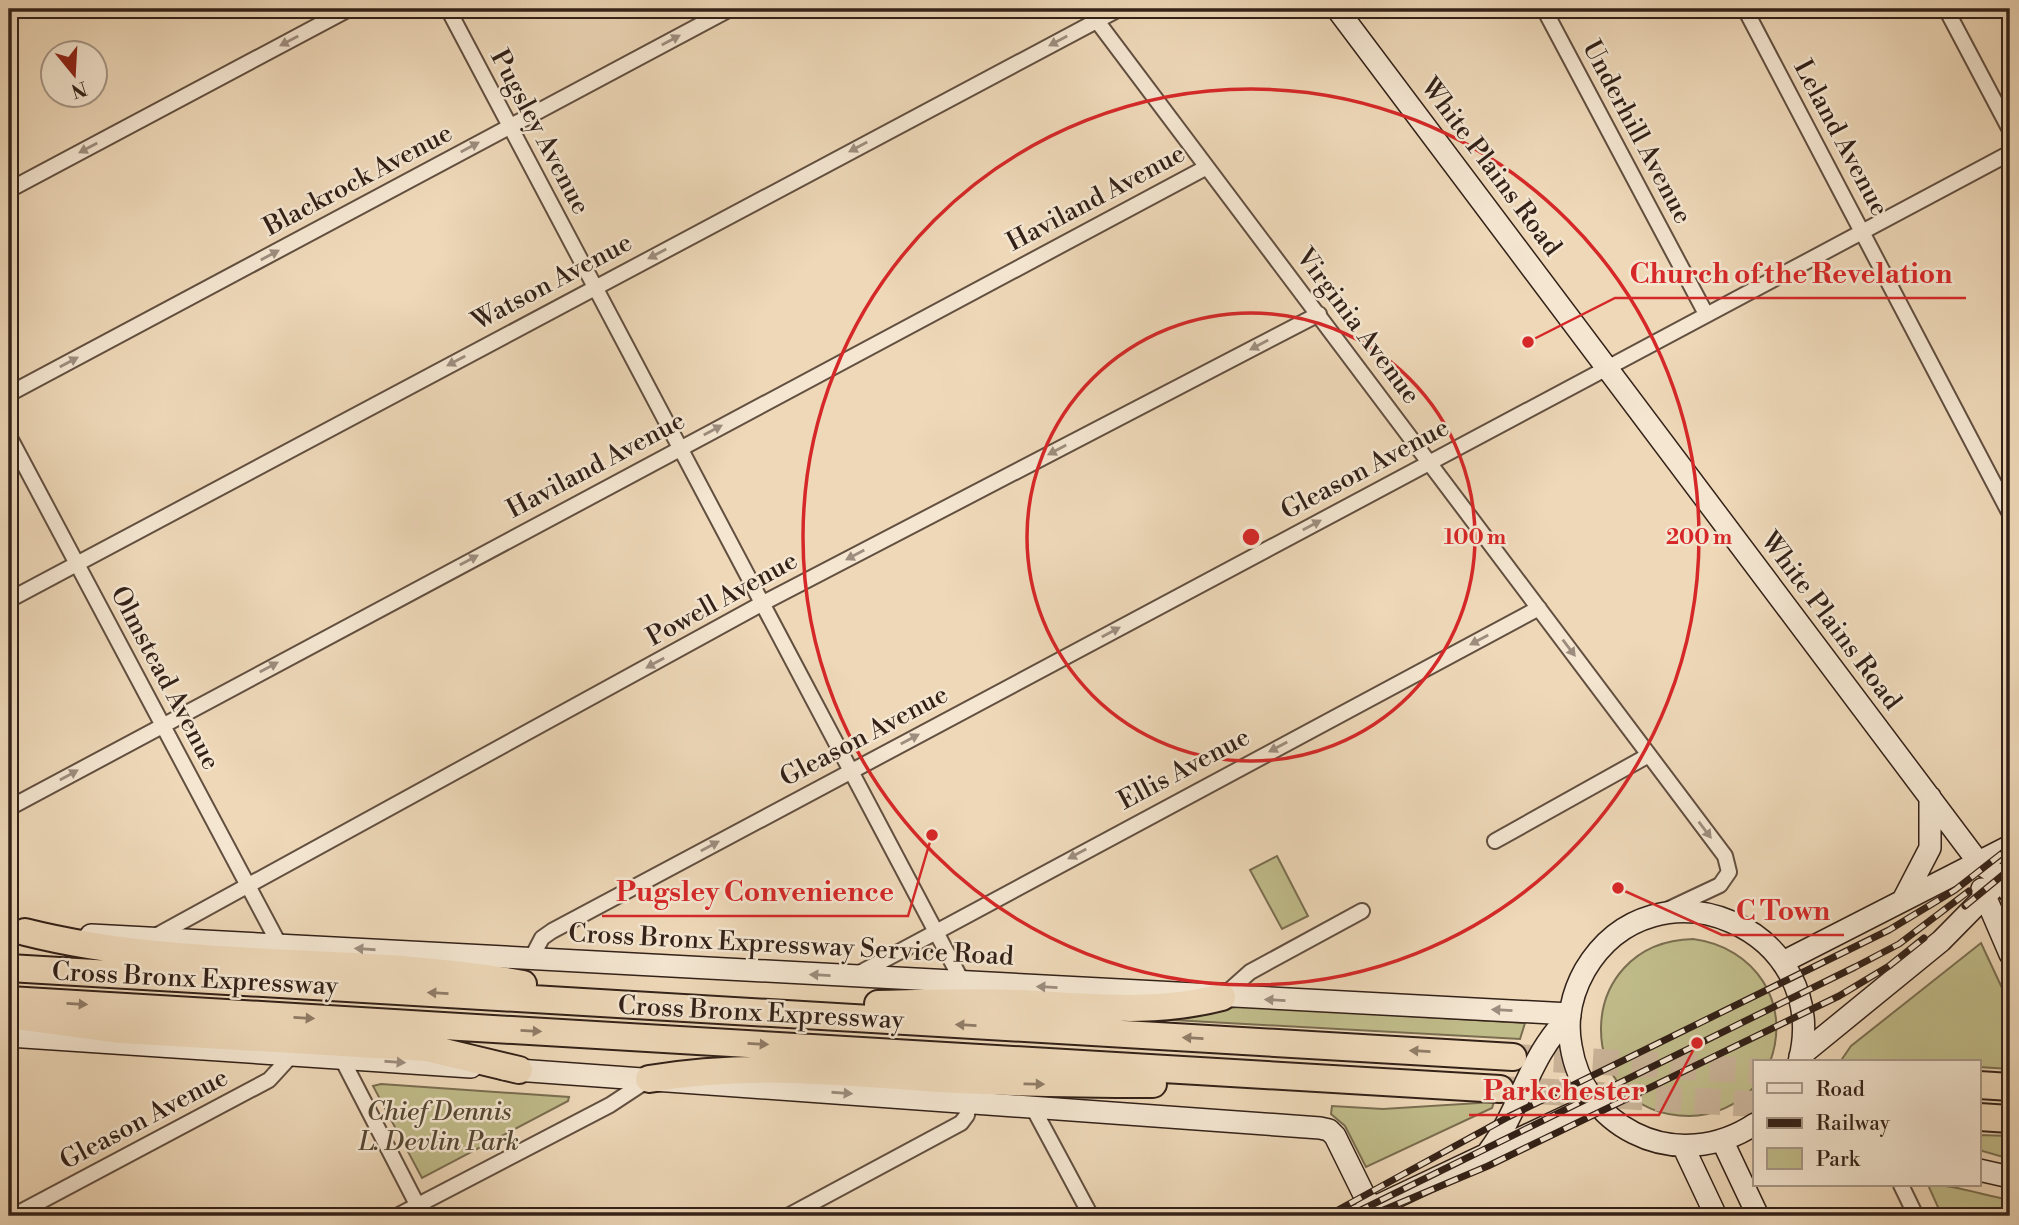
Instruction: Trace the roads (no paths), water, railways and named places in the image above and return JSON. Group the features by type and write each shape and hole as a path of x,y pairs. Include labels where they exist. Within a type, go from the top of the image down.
{"highway":[{"path":"17,931 90,947 133,952 456,974 628,1005"},
{"name":"Cross Bronx Expressway","path":"9,968 1513,1057"},
{"path":"736,1011 968,1003 1149,1009 1184,1007 1222,997"},
{"name":"Cross Bronx Expressway","path":"9,1000 1500,1088"},
{"path":"9,1014 121,1030 427,1048 519,1070"},
{"path":"649,1079 709,1070 752,1068 1022,1083 1398,1082"},
{"path":"1980,1085 2010,1087"},
{"path":"1980,1117 2010,1119"}],"main road":[{"name":"White Plains Road","path":"1337,9 1979,863 2008,881"},
{"path":"1904,898 1930,848 1930,797"},
{"path":"1783,962 2010,846"},
{"name":"White Plains Road","path":"1979,863 1984,899 2010,954"},
{"path":"1800,1059 2008,881"},
{"path":"1753,1125 1722,1140 1683,1146 1659,1143 1636,1135 1617,1123 1595,1102 1575,1066 1570,1042 1570,1015 1579,982 1596,954 1621,932 1652,917 1690,912 1727,919 1757,935 1783,962 1795,984 1804,1028 1800,1059"},
{"name":"Cross Bronx Expressway Service Road","path":"17,931 1570,1015"},
{"path":"1488,1153 1521,1096 1540,1051 1570,1015"},
{"path":"9,1036 1032,1106 1329,1130 1335,1136 1363,1212 1595,1102"},
{"path":"1722,1140 1758,1216"},
{"path":"1683,1146 1716,1216"},
{"path":"1980,1170 2010,1177"}],"street":[{"path":"9,190 349,9"},
{"name":"Pugsley Avenue","path":"447,9 937,930 962,983"},
{"name":"Blackrock Avenue","path":"9,394 730,9"},
{"name":"Watson Avenue","path":"9,600 594,287 1092,15 1119,9"},
{"name":"Underhill Avenue","path":"1544,9 1706,314"},
{"name":"Leland Avenue","path":"1745,9 2010,514"},
{"path":"1946,9 2010,130"},
{"name":"Virginia Avenue","path":"1092,15 1319,314 1729,866 1728,877 1720,885 1652,917"},
{"name":"Gleason Avenue","path":"531,959 542,938 552,931 2010,153"},
{"name":"Haviland Avenue","path":"9,808 1207,167"},
{"name":"Powell Avenue","path":"154,937 763,603 1319,314"},
{"name":"Olmstead Avenue","path":"9,436 279,944"},
{"name":"Ellis Avenue","path":"853,976 1539,608"},
{"path":"1495,841 1649,755"},
{"path":"1222,997 1250,972 1362,911"},
{"name":"Gleason Avenue","path":"13,1216 269,1080 291,1056"},
{"path":"342,1059 420,1211"},
{"path":"397,1216 420,1211 610,1105 649,1079"},
{"path":"788,1216 961,1123 967,1115 970,1102"},
{"path":"1032,1106 1091,1216"},
{"path":"1901,1186 1916,1216"}],"tunnel":[{"path":"1515,1057 1753,1071"},
{"path":"1500,1089 1753,1104"}],"railway":[{"path":"1327,1216 1508,1117 1889,930 1955,890 2010,847"},
{"path":"1965,906 2010,869"},
{"path":"1357,1212 1899,944 1969,891"},
{"path":"1374,1214 1488,1166 1839,996 1889,966 1924,938"}],"place":[{"name":"Church of the Revelation","path":"1528,342"},
{"name":"Pugsley Convenience","path":"932,835"},
{"name":"C Town","path":"1618,888"},
{"name":"Parkchester","path":"1697,1043"}],"park label":[{"name":"Chief Dennis L. Devlin Park","path":"439,1127"}]}
